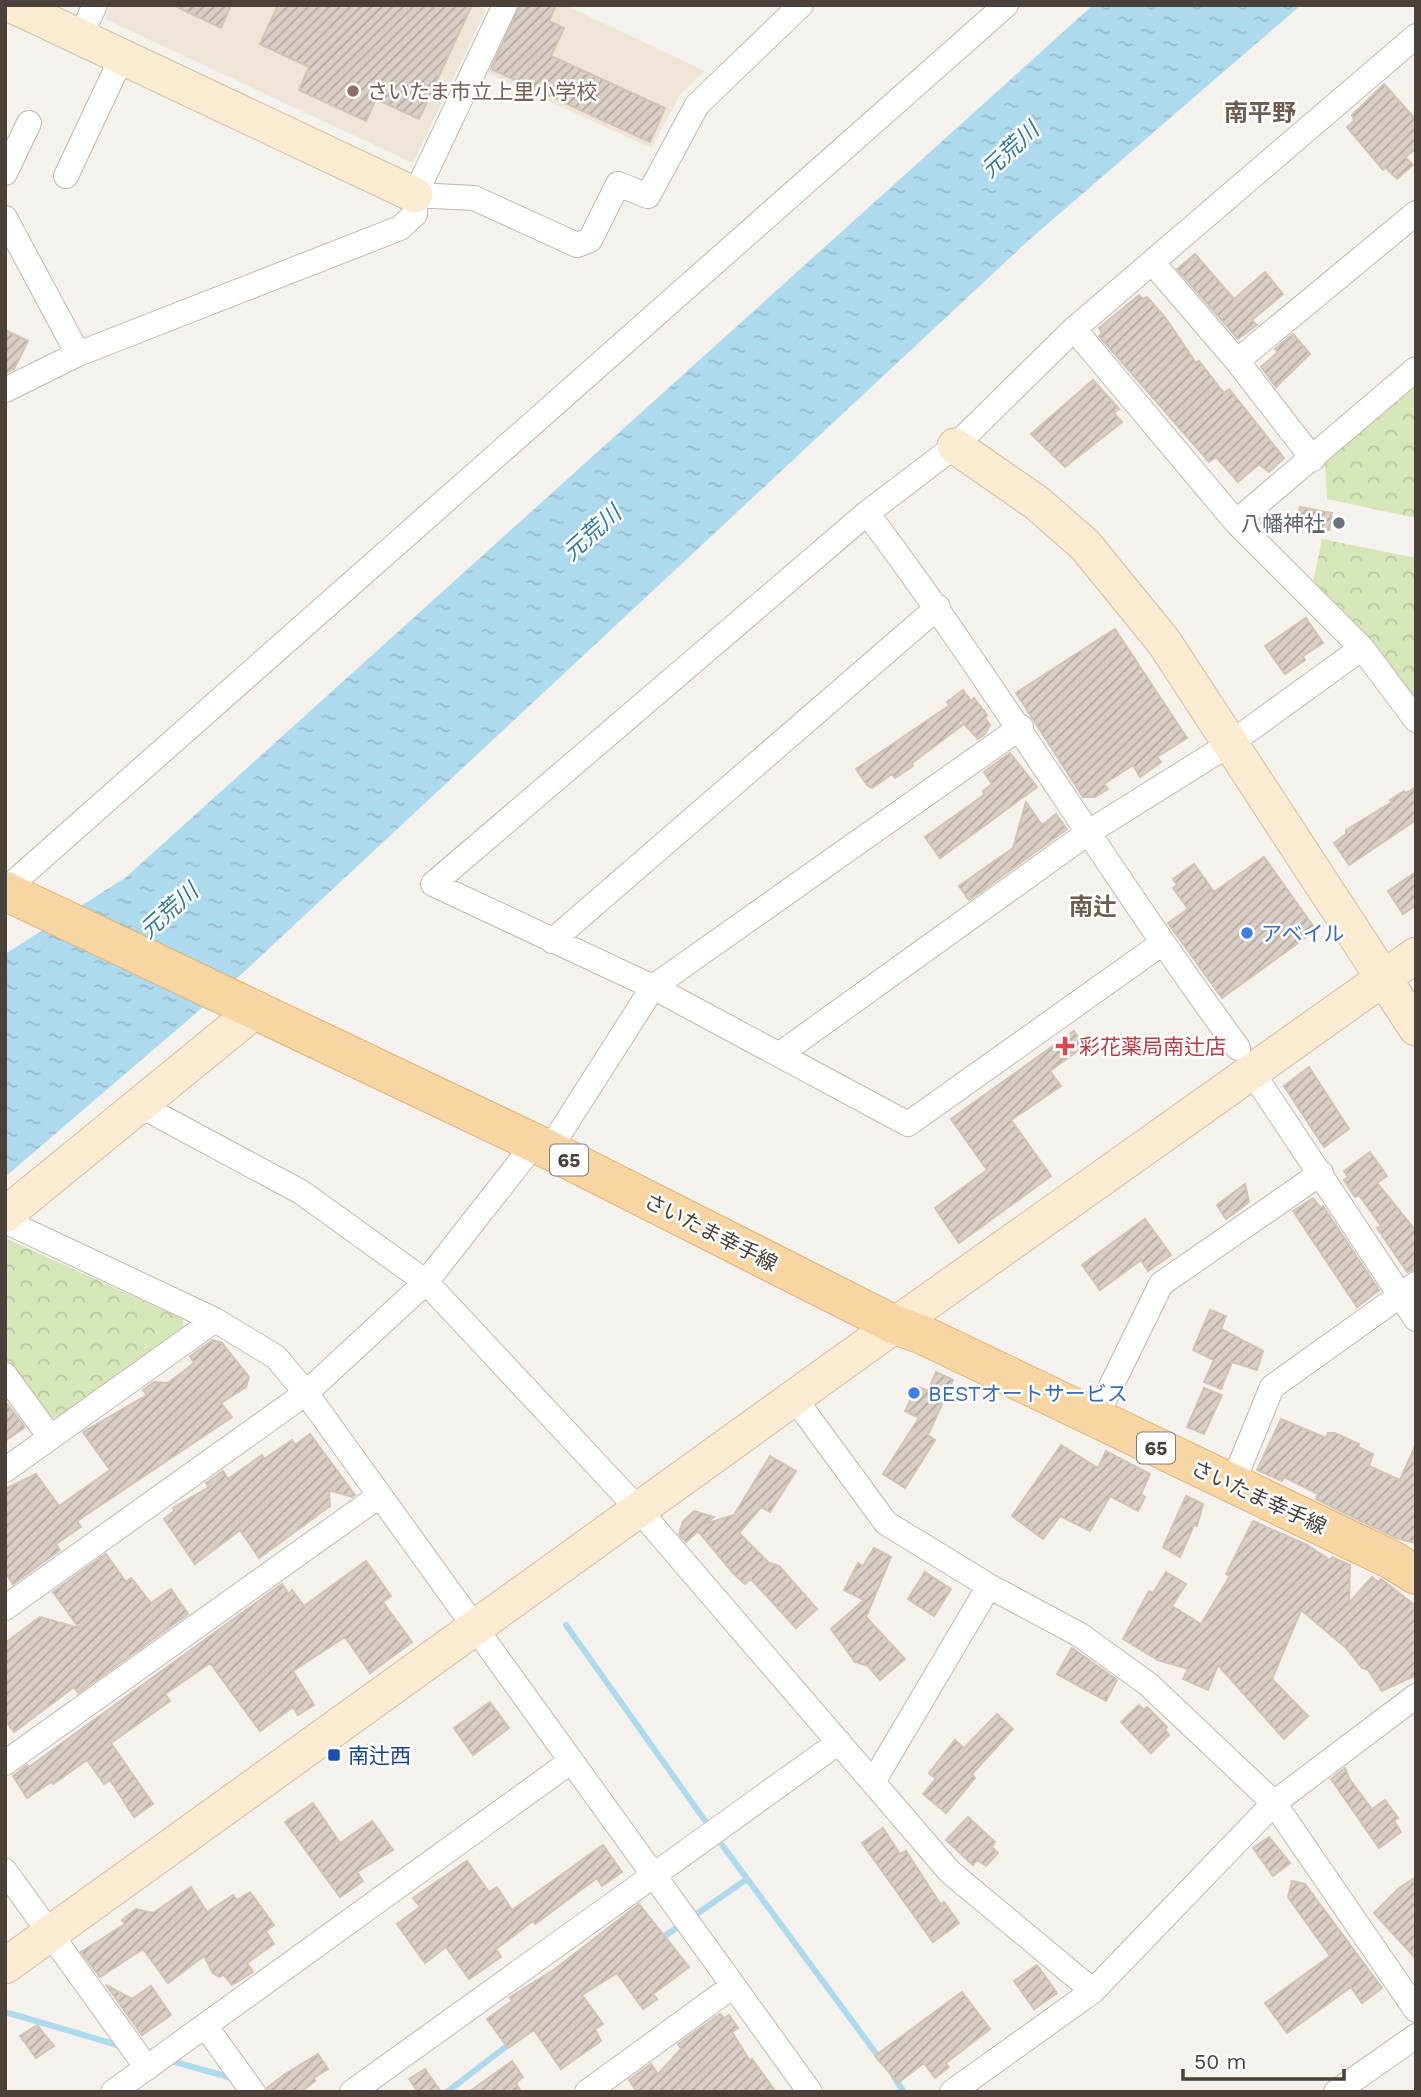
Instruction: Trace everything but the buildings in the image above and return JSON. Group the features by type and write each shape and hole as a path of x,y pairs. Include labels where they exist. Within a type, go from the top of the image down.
{"main road":[{"name":"さいたま幸手線","path":"9,892 542,1147 895,1325 923,1335 1392,1560 1416,1575"}],"street":[{"path":"12,5 415,195 474,198 577,245 590,240 618,184 648,197 697,105 801,5"},
{"path":"80,37 95,5"},
{"path":"5,390 78,354 401,228 415,214 415,195 505,5"},
{"path":"9,892 1006,5"},
{"path":"1161,944 908,1124 653,987 433,884 867,513 955,446 1074,329 1416,37"},
{"path":"66,176 122,57"},
{"path":"5,173 29,122"},
{"path":"1237,361 1416,213"},
{"path":"5,218 78,354"},
{"path":"1152,262 1237,361 1313,460"},
{"path":"1074,329 1236,522 1362,648 1416,720"},
{"path":"1236,522 1313,460 1416,369"},
{"path":"955,446 1037,503 1085,545 1164,642 1228,745 1416,1028"},
{"path":"867,513 938,607 1021,727 1161,944 1238,1048"},
{"path":"552,941 938,607"},
{"path":"780,1054 1090,832 1228,745 1362,648"},
{"path":"5,1608 306,1394 426,1282 542,1147 653,987 1021,727"},
{"path":"5,1966 895,1325 1416,955"},
{"path":"5,1215 141,1106 248,1005"},
{"path":"1262,1087 1407,1290 1416,1319"},
{"path":"141,1106 301,1192 426,1282 639,1510 950,1872 1094,1991"},
{"path":"1095,1419 1161,1284 1321,1173"},
{"path":"5,1221 215,1320 276,1357 306,1394 569,1762 810,2092"},
{"path":"1232,1485 1272,1387 1407,1290"},
{"path":"5,1469 215,1320"},
{"path":"5,1375 50,1437"},
{"path":"795,1399 886,1523 989,1586 1080,1635 1148,1684 1274,1803 1416,2010"},
{"path":"8,1755 379,1496"},
{"path":"873,1782 989,1586"},
{"path":"952,2092 1094,1991 1274,1803 1416,1696"},
{"path":"352,2092 651,1874 839,1742"},
{"path":"113,2092 569,1762"},
{"path":"5,1871 147,2068"},
{"path":"587,2092 733,1986"},
{"path":"206,2027 253,2092"},
{"path":"1336,2092 1416,2036"}],"shaded area":[{"name":"さいたま市立上里小学校","path":"111,5 488,5 413,163 105,19"},
{"path":"518,5 565,5 705,71 681,93 651,148 487,73"}],"green space":[{"path":"1416,383 1416,518 1327,499 1325,461"},
{"path":"1322,539 1416,558 1416,712 1313,582"},
{"path":"5,1238 183,1319 184,1329 63,1418 47,1417 5,1358"}],"water":[{"name":"元荒川","path":"1093,5 1301,5 1029,240 245,971 5,1177 5,954 125,878"}],"waterway":[{"path":"566,1625 711,1829"},
{"path":"717,1838 881,2060"},
{"path":"691,1918 747,1879"},
{"path":"659,1940 682,1924"},
{"path":"5,2012 121,2046"},
{"path":"447,2092 512,2042"},
{"path":"168,2060 232,2078"},
{"path":"894,2077 904,2092"}],"place":[{"name":"さいたま市立上里小学校","path":"353,91"},
{"name":"八幡神社","path":"1339,523"},
{"name":"アベイル","path":"1247,933"},
{"name":"彩花薬局南辻店","path":"1065,1046"},
{"name":"BESTオートサービス","path":"914,1393"},
{"name":"南辻西","path":"334,1755"}],"district":[{"name":"南平野","path":"1260,113"},
{"name":"南辻","path":"1093,907"}]}
